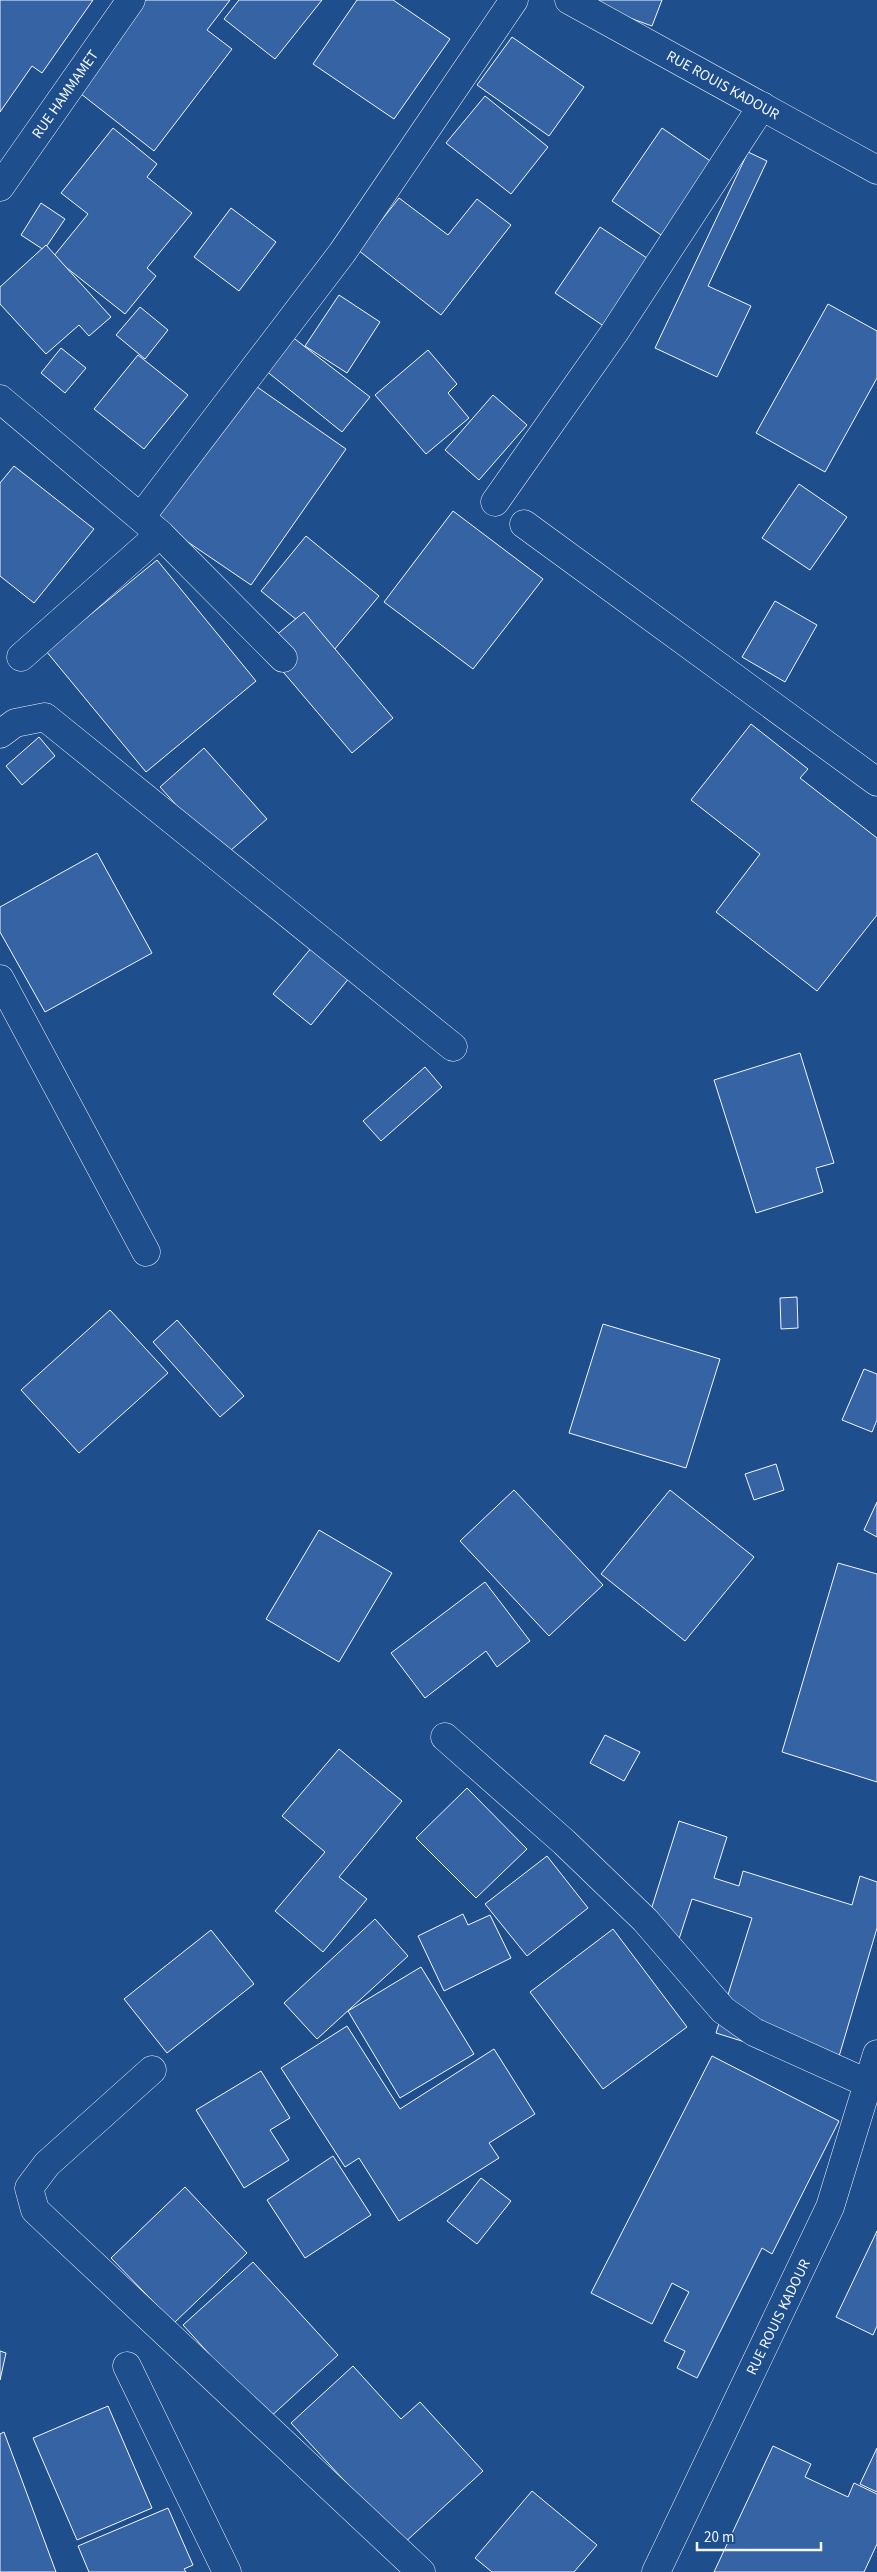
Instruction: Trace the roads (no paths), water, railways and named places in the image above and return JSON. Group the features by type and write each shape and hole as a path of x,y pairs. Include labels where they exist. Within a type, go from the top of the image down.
{"street":[{"name":"RUE HAMMAMET","path":"0,188 131,0"},
{"path":"20,657 150,526 342,253 514,0"},
{"name":"RUE ROUIS KADOUR","path":"569,0 877,170"},
{"path":"495,502 614,333 762,106"},
{"path":"0,399 150,526 283,658"},
{"path":"524,524 877,782"},
{"path":"0,734 15,723 45,717 453,1047"},
{"path":"0,979 146,1252"},
{"path":"445,1737 564,1842 645,1920 723,2010 754,2032 867,2083"},
{"name":"RUE ROUIS KADOUR","path":"656,2572 830,2207 877,2054"},
{"path":"152,2070 47,2164 29,2188 35,2210 420,2572"},
{"path":"127,2366 227,2572"}]}
